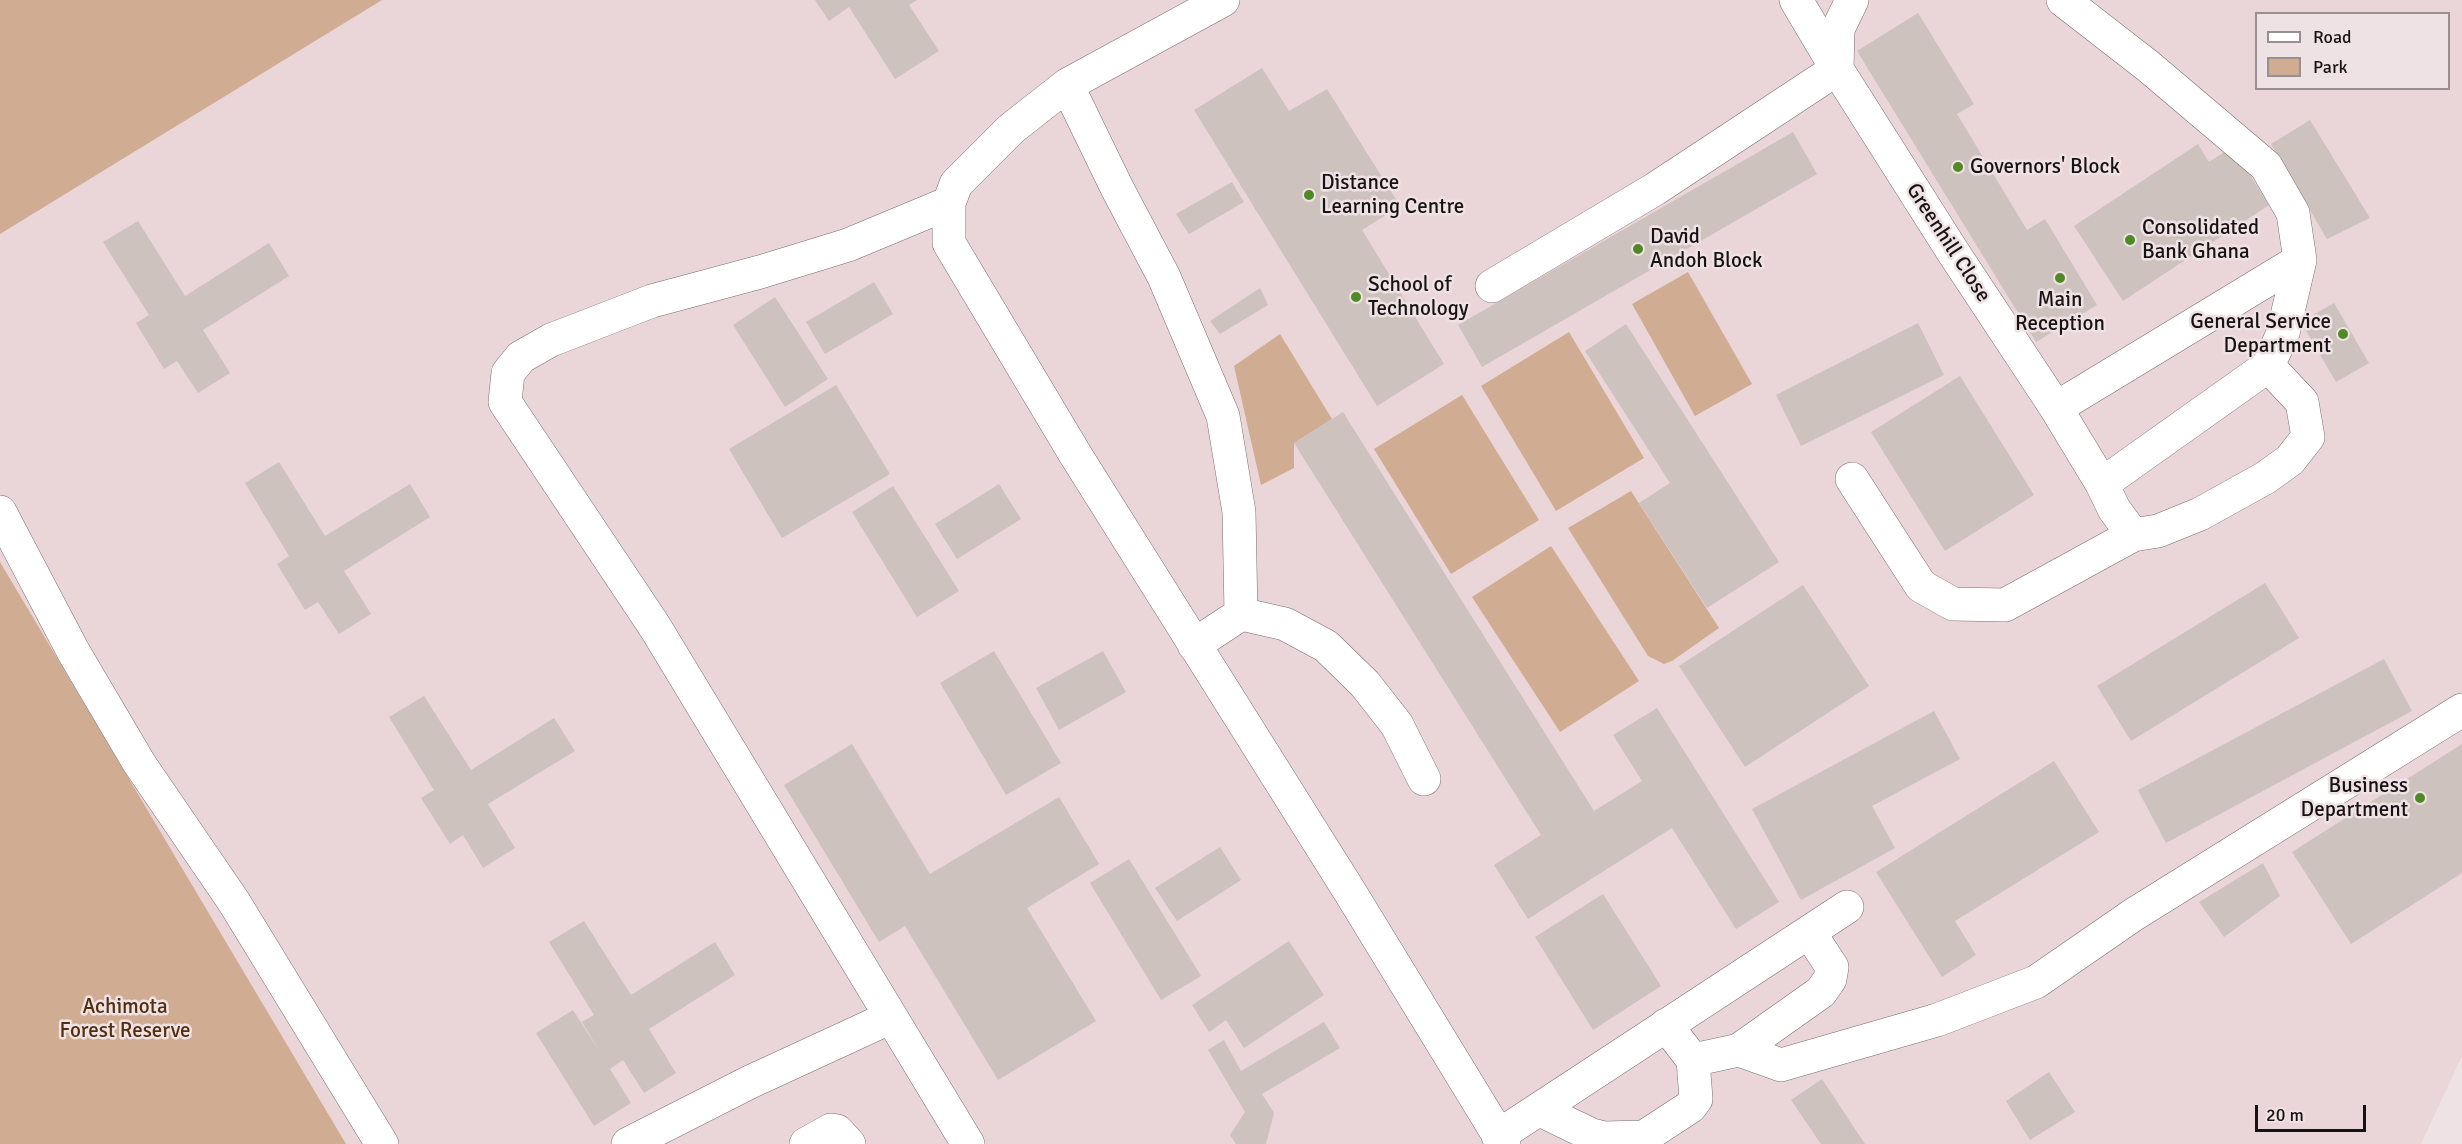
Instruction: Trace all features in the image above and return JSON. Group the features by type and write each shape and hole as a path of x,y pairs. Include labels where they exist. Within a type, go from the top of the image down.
{"lane":[{"path":"1223,0 1183,8 1067,85 1011,129 956,184 949,203 950,243 1075,454 1350,892 1501,1140 1540,1110 1666,1025 1847,907"},
{"name":"Greenhill Close","path":"1796,0 1837,69 2056,408 2102,484 2114,509 2133,535"},
{"path":"1492,286 1654,189 1837,69 1838,29 1852,0"},
{"path":"2063,0 2148,66 2266,166 2293,213 2300,260 2283,333 2268,366 2102,484"},
{"path":"1067,85 1117,188 1164,277 1223,416 1239,512 1241,614"},
{"path":"949,203 848,245 652,301 551,340 521,357 508,373 505,402 655,627 968,1144"},
{"path":"2056,408 2300,260"},
{"path":"1852,479 1921,586 1953,604 2005,605 2133,535 2158,531 2200,514 2265,478 2290,460 2308,437 2302,402 2268,366"},
{"path":"0,512 72,651 139,763 234,902 384,1139"},
{"path":"1194,645 1241,614 1285,624 1326,646 1365,684 1397,725 1424,779"},
{"path":"1739,1050 1782,1065 1937,1020 2036,982 2133,915 2462,710"},
{"path":"1692,1059 1739,1050 1821,992 1830,979 1832,967 1809,932"},
{"path":"628,1144 750,1082 891,1017"},
{"path":"1540,1110 1592,1135 1604,1138 1644,1137 1690,1107 1696,1100 1692,1059 1666,1025"},
{"path":"807,1144 831,1130 837,1131 849,1144"}],"shaded area":[{"path":"0,0 2462,0 2462,1056 2421,1144 0,1144"}],"green space":[{"path":"0,0 382,0 0,234"},
{"path":"1688,272 1752,384 1695,416 1632,304"},
{"path":"1569,332 1644,458 1556,511 1481,386"},
{"path":"1280,334 1332,419 1294,443 1294,468 1261,485 1234,366"},
{"path":"1462,395 1539,520 1451,574 1374,449"},
{"path":"1631,491 1719,628 1672,661 1664,664 1648,656 1568,528"},
{"path":"1551,546 1639,681 1560,732 1472,597"},
{"name":"Achimota Forest Reserve","path":"0,562 346,1144 0,1144"}],"building":[{"path":"815,0 917,0 909,5 939,51 895,79 849,7 829,21"},
{"name":"Governors' Block","path":"1918,13 1974,104 1957,114 2027,230 2045,219 2097,305 2036,342 1857,51"},
{"name":"School of Technology","path":"1262,68 1289,111 1327,89 1400,206 1362,230 1444,364 1377,406 1194,110"},
{"path":"2310,120 2370,218 2327,239 2271,144"},
{"name":"David Andoh Block","path":"1793,132 1817,174 1482,367 1458,325"},
{"path":"2198,144 2209,162 2232,147 2269,205 2123,301 2074,226"},
{"path":"1232,182 1244,202 1189,234 1176,214"},
{"path":"138,221 185,296 269,243 289,276 203,330 230,373 198,393 177,361 164,369 136,323 149,315 103,242"},
{"path":"874,282 893,314 825,354 806,322"},
{"path":"1260,288 1268,305 1220,334 1210,321"},
{"path":"775,297 828,379 785,407 733,325"},
{"path":"2334,303 2369,363 2336,382 2301,322"},
{"path":"1918,323 1944,375 1801,446 1776,395"},
{"path":"1626,324 1779,562 1707,608 1639,503 1670,483 1585,351"},
{"path":"1960,376 2034,495 1945,551 1871,432"},
{"path":"836,385 890,474 782,538 729,449"},
{"path":"1343,412 1594,811 1642,781 1613,735 1657,708 1779,902 1736,929 1672,828 1528,919 1494,865 1541,835 1294,443"},
{"path":"279,462 325,536 410,484 430,517 344,571 371,614 339,634 318,602 305,610 277,564 289,556 245,483"},
{"path":"999,484 1021,519 957,559 935,524"},
{"path":"893,486 959,591 917,617 852,512"},
{"path":"2265,583 2299,638 2131,741 2097,686"},
{"path":"1803,585 1869,686 1745,767 1679,666"},
{"path":"994,651 1061,763 1006,795 940,683"},
{"path":"1103,651 1126,692 1059,730 1036,688"},
{"path":"2384,659 2412,711 2166,843 2138,790"},
{"path":"424,696 471,770 554,718 575,751 488,804 515,848 483,868 463,835 450,844 421,798 434,790 389,717"},
{"path":"1934,711 1960,759 1872,806 1895,848 1801,900 1752,809"},
{"path":"852,744 930,874 1059,797 1099,864 1027,908 1096,1021 998,1080 905,926 879,942 784,785"},
{"name":"Business Department","path":"2462,744 2462,873 2351,944 2292,852"},
{"path":"2054,761 2099,832 1955,921 1976,955 1942,977 1876,872"},
{"path":"1220,847 1241,880 1177,921 1155,888"},
{"path":"1129,859 1201,976 1161,1000 1090,883"},
{"path":"2263,863 2280,896 2224,937 2199,902"},
{"path":"1603,894 1661,986 1593,1030 1535,937"},
{"path":"584,921 631,995 715,942 735,975 649,1029 676,1073 644,1093 623,1060 610,1069 631,1103 594,1126 536,1033 573,1010 600,1052 582,1022 594,1015 549,942"},
{"path":"1289,941 1324,995 1244,1048 1226,1020 1209,1032 1192,1005"},
{"path":"1324,1022 1340,1048 1262,1094 1274,1113 1266,1144 1236,1144 1230,1135 1245,1112 1208,1050 1224,1040 1241,1071"},
{"path":"2049,1072 2075,1112 2030,1140 2006,1101"},
{"path":"1822,1079 1865,1144 1821,1144 1791,1100"}],"place":[{"name":"Governors' Block","path":"1958,167"},
{"name":"Distance Learning Centre","path":"1309,195"},
{"name":"Consolidated Bank Ghana","path":"2130,240"},
{"name":"David Andoh Block","path":"1638,249"},
{"name":"Main Reception","path":"2060,278"},
{"name":"School of Technology","path":"1356,297"},
{"name":"General Service Department","path":"2343,334"},
{"name":"Business Department","path":"2420,798"}]}
